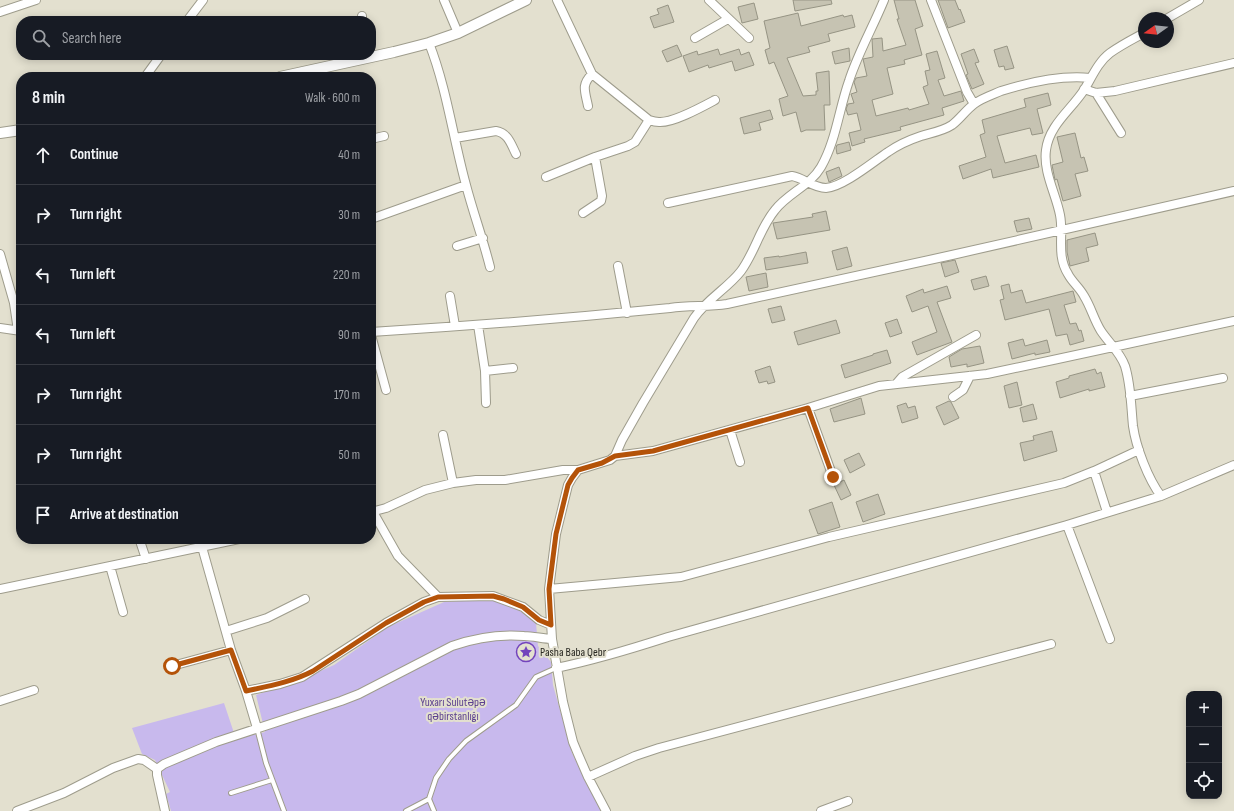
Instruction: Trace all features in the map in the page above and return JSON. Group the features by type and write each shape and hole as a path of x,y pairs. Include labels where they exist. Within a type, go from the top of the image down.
{"street":[{"path":"0,12 25,2 36,0"},
{"path":"191,16 203,0"},
{"path":"444,0 458,33"},
{"path":"376,53 429,43 458,33 524,0"},
{"path":"557,0 592,74 649,120 658,122 667,121 715,100"},
{"path":"709,0 749,38"},
{"path":"615,456 622,440 685,332 703,307 742,270 775,210 808,183 820,168 827,156 849,79 884,0"},
{"path":"931,0 967,92 974,104"},
{"path":"1174,14 1198,0"},
{"path":"695,38 728,18"},
{"path":"1138,36 1110,53 1101,62 1084,89 1059,120 1050,137 1046,151 1049,175 1060,214 1060,250 1062,262 1068,274 1085,297 1094,320 1106,338 1114,346 1125,366 1133,427 1139,450 1155,488 1161,496"},
{"path":"429,43 438,67 466,185 483,238 490,267"},
{"path":"149,72 157,60"},
{"path":"317,72 346,60"},
{"path":"1084,89 1096,93 1115,91 1234,63"},
{"path":"588,106 584,86 586,80 592,74"},
{"path":"668,203 783,177 797,177 817,187 825,188 835,186 845,182 854,174 901,144 952,125 974,104 983,98 1019,85 1065,77 1090,78"},
{"path":"1096,93 1121,133"},
{"path":"546,177 635,142 649,120"},
{"path":"0,134 16,131"},
{"path":"454,138 496,131 502,132 507,136 516,154"},
{"path":"376,137 384,136"},
{"path":"583,213 601,201 602,196 595,157"},
{"path":"376,217 466,185"},
{"path":"376,333 672,307 703,307 727,304 1234,191"},
{"path":"457,246 483,238"},
{"path":"0,254 16,297"},
{"path":"618,266 627,312"},
{"path":"450,296 455,326"},
{"path":"376,511 386,508 425,490 453,483 476,480 504,480 563,470 578,470 602,463 615,456 653,451 808,408 873,387 987,374 1234,321"},
{"path":"478,324 485,371 486,403"},
{"path":"0,328 16,331"},
{"path":"896,384 902,377 976,334"},
{"path":"376,352 386,390"},
{"path":"485,371 513,368"},
{"path":"953,397 962,390 970,376"},
{"path":"1130,396 1223,378"},
{"path":"808,408 833,477"},
{"path":"730,430 740,462"},
{"path":"442,435 453,483"},
{"path":"549,589 681,577 829,537 1064,483 1139,450"},
{"path":"556,668 617,654 668,637 1067,525 1161,496 1234,465"},
{"path":"578,470 568,485 553,546 549,589 552,639 556,668 573,742 588,777 606,811"},
{"path":"1094,471 1107,512"},
{"path":"376,519 398,556 438,597"},
{"path":"1067,525 1110,639"},
{"path":"141,544 146,559"},
{"path":"0,589 216,544"},
{"path":"202,547 231,650 246,691 257,728"},
{"path":"110,566 123,612"},
{"path":"246,691 280,684 302,677 386,623 424,602 438,597 493,596 523,607 539,620 551,625"},
{"path":"226,631 267,618 305,599"},
{"path":"157,769 181,756 257,728 341,701 366,690 452,646 467,641 500,636 524,636 552,639"},
{"path":"588,777 635,756 659,748 1051,644"},
{"path":"172,666 231,650"},
{"path":"0,701 34,690"},
{"path":"17,811 64,793 113,768 138,759 144,760 157,769"},
{"path":"157,769 164,811"},
{"path":"821,811 848,801"}],"lane":[{"path":"434,811 429,799 436,778 448,759 466,741 516,705 536,677 556,668"},
{"path":"257,728 266,763 284,811"},
{"path":"231,793 272,780"},
{"path":"406,811 429,799"}],"green space":[{"name":"Yuxarı Sulutəpə qəbirstanlığı","path":"491,599 516,608 536,623 538,646 551,662 553,685 572,753 601,811 171,811 166,794 170,792 155,760 142,754 132,728 224,703 236,739 265,732 256,695 303,679 334,665 388,627 444,602"}],"building":[{"path":"793,0 831,0 832,4 795,11"},
{"path":"894,0 915,0 923,26 915,29 922,55 904,60 905,64 887,68 893,94 872,100 876,116 908,108 909,110 929,104 923,87 928,85 925,71 930,70 926,54 937,51 945,78 938,80 944,96 961,91 964,101 942,108 944,115 900,127 901,130 864,139 865,142 852,146 849,133 861,130 857,113 848,115 846,109 848,104 854,103 851,94 857,92 854,82 856,78 867,76 863,59 873,57 872,39 882,38 883,51 906,45 897,19 899,19"},
{"path":"938,0 955,0 965,22 948,28"},
{"path":"754,3 758,19 742,23 738,7"},
{"path":"668,5 674,22 654,28 650,17 659,14 657,9"},
{"path":"798,13 801,26 843,15 844,17 852,15 855,27 828,34 830,41 808,47 810,52 787,58 803,96 816,95 816,91 818,91 816,73 829,71 830,105 824,105 825,130 806,130 801,132 796,112 783,116 779,99 788,96 774,62 769,64 765,50 770,48 764,21"},
{"path":"677,45 682,56 667,62 662,51"},
{"path":"1007,46 1014,68 1005,70 1004,66 999,67 994,50"},
{"path":"849,48 850,61 835,64 832,52"},
{"path":"718,49 720,55 739,49 741,55 749,52 754,65 735,71 732,61 709,68 708,65 689,72 683,56 697,51 698,55"},
{"path":"974,49 979,62 975,63 984,84 972,89 966,75 968,74 961,54"},
{"path":"1048,93 1051,105 1037,109 1043,133 1032,135 1030,128 997,136 1005,163 1036,155 1039,167 993,178 991,169 963,179 959,166 986,157 980,135 985,133 982,120 1026,107 1024,99"},
{"path":"770,110 773,119 759,123 761,130 744,134 740,118"},
{"path":"1075,133 1081,158 1084,157 1088,171 1075,174 1081,196 1063,201 1057,179 1055,180 1052,165 1063,162 1057,137"},
{"path":"849,142 851,150 837,154 837,145"},
{"path":"839,167 842,176 829,182 826,172"},
{"path":"826,211 830,230 777,239 773,223 813,217 812,214"},
{"path":"1029,218 1032,229 1017,232 1014,221"},
{"path":"1095,233 1098,245 1086,248 1089,261 1070,266 1067,252 1067,240"},
{"path":"847,247 852,266 837,270 832,251"},
{"path":"806,252 808,263 766,270 764,258"},
{"path":"955,260 959,272 945,277 941,263"},
{"path":"766,273 768,287 749,291 746,277"},
{"path":"986,276 989,286 974,290 971,280"},
{"path":"1009,284 1011,293 1022,290 1026,303 1073,291 1076,302 1064,305 1070,324 1076,323 1079,331 1081,330 1084,341 1070,345 1067,334 1056,336 1049,309 1005,320 1000,300 1004,299 1001,286"},
{"path":"947,286 951,298 937,302 952,342 917,355 912,342 937,332 928,306 912,312 906,296 923,289 924,293"},
{"path":"781,306 785,320 772,323 768,309"},
{"path":"897,319 902,333 890,337 885,323"},
{"path":"836,320 840,333 798,345 794,332"},
{"path":"1023,339 1025,346 1047,340 1050,352 1035,355 1035,353 1012,359 1008,343"},
{"path":"980,346 984,363 967,367 967,364 951,367 949,357 962,349"},
{"path":"887,350 891,363 845,378 841,365"},
{"path":"770,366 775,382 768,384 767,381 759,383 755,371"},
{"path":"1095,369 1097,374 1101,372 1105,387 1089,391 1089,389 1060,398 1056,382 1069,378 1069,376"},
{"path":"1017,382 1022,405 1009,408 1004,386"},
{"path":"861,398 865,414 834,422 830,409"},
{"path":"949,401 951,402 959,418 944,425 936,407"},
{"path":"906,403 908,408 915,406 918,418 902,423 897,406"},
{"path":"1033,404 1037,419 1023,422 1020,408"},
{"path":"1052,431 1057,451 1024,461 1020,443 1034,440 1033,436"},
{"path":"859,453 865,465 850,473 844,460"},
{"path":"844,480 851,495 841,500 834,485"},
{"path":"878,494 885,514 863,522 856,502"},
{"path":"832,502 840,527 818,534 809,510"}],"place":[{"name":"Pasha Baba Qebr","path":"526,652"}],"route":[{"path":"172,666 231,650 246,691 280,684 302,677 313,671 386,623 424,602 438,597 473,595 493,596 523,607 539,620 551,625 549,589 552,553 568,485 578,470 610,460 615,456 653,451 808,408 833,477"}]}
